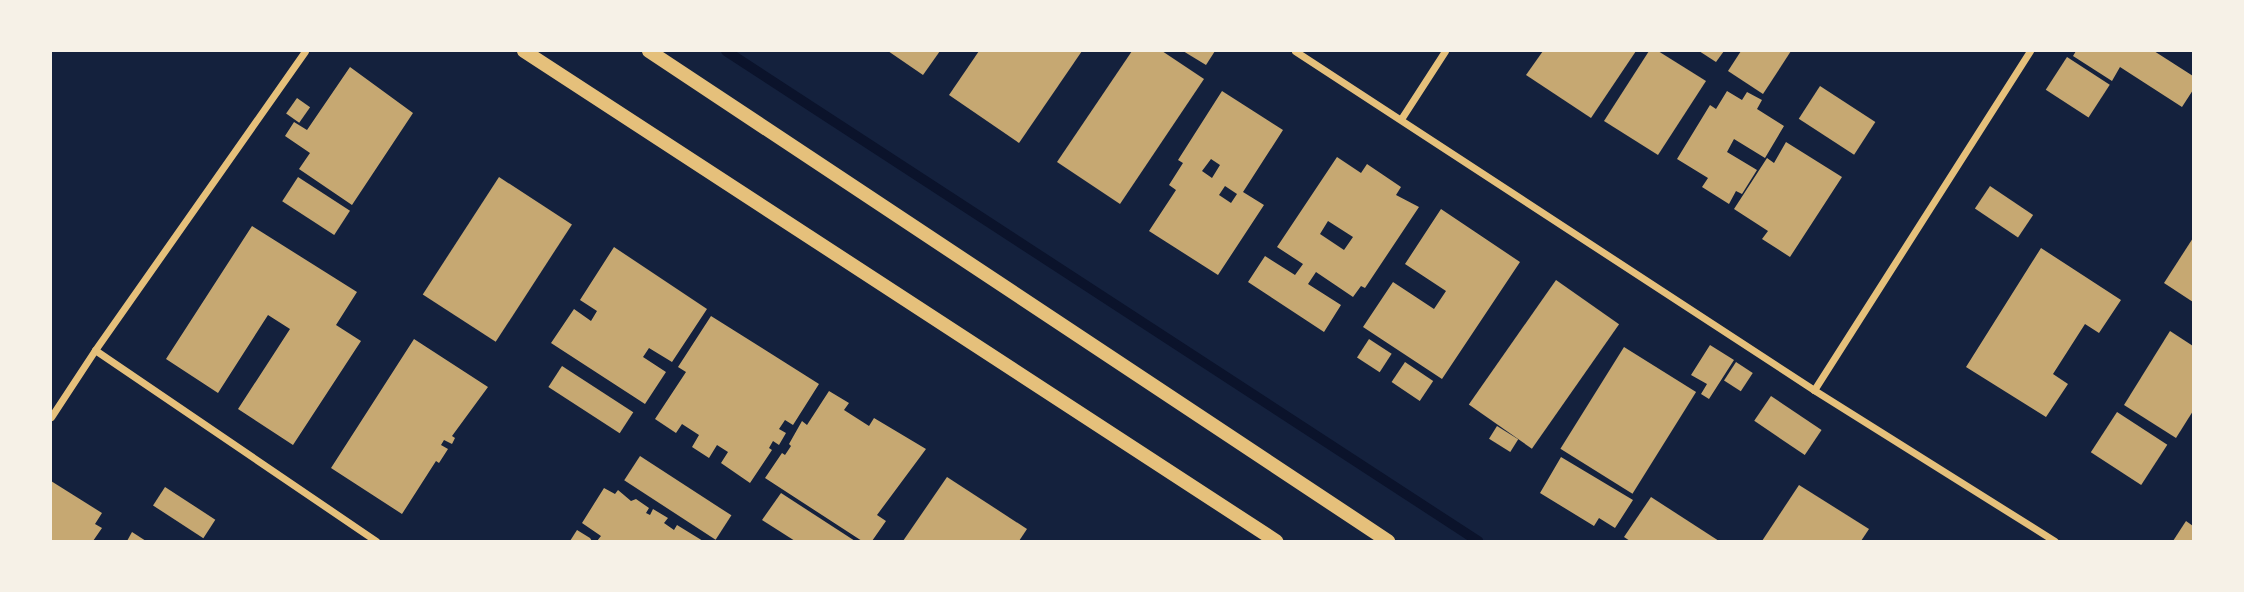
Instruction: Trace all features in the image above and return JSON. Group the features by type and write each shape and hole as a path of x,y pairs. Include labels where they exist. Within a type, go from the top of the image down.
{"main road":[{"path":"524,51 1276,541"},
{"path":"649,51 1388,541"}],"street":[{"path":"51,417 95,349 305,51"},
{"path":"1294,51 1814,390 2055,541"},
{"path":"1401,119 1445,51"},
{"path":"1814,390 2030,51"},
{"path":"95,349 376,541"}],"building":[{"path":"888,51 940,51 923,75"},
{"path":"979,51 1082,51 1019,143 949,95"},
{"path":"1132,51 1162,51 1204,79 1120,204 1057,162"},
{"path":"1183,51 1215,51 1206,65"},
{"path":"1543,51 1636,51 1591,118 1526,75"},
{"path":"1649,51 1658,51 1706,81 1658,155 1604,121"},
{"path":"1699,51 1724,51 1716,62"},
{"path":"1741,51 1791,51 1763,94 1728,71"},
{"path":"2076,51 2154,51 2193,76 2193,90 2182,107 2120,67 2112,81 2073,56"},
{"path":"2067,57 2110,85 2089,117 2046,90"},
{"path":"350,67 413,113 352,205 299,169 310,153 285,136 294,122 307,130"},
{"path":"1820,86 1875,122 1854,155 1799,119"},
{"path":"1222,91 1283,130 1243,192 1264,205 1218,275 1149,231 1176,190 1169,185 1183,163 1178,160","holes":["1211,159 1220,165 1212,178 1202,171","1225,186 1237,194 1231,203 1219,195"]},
{"path":"1727,91 1742,100 1747,92 1762,100 1757,109 1784,126 1765,158 1734,139 1727,152 1757,170 1742,194 1736,191 1729,204 1702,187 1708,178 1677,159 1710,105 1716,109"},
{"path":"297,98 310,107 299,123 286,114"},
{"path":"1786,142 1842,177 1790,257 1762,239 1768,231 1734,209 1767,158 1774,163"},
{"path":"1337,157 1361,173 1367,164 1401,187 1396,195 1419,207 1365,288 1361,286 1353,297 1316,272 1308,284 1341,305 1324,332 1248,282 1265,256 1295,275 1303,264 1277,247","holes":["1328,221 1353,237 1344,250 1320,234"]},
{"path":"298,177 350,211 334,235 282,201"},
{"path":"499,177 572,224 496,342 423,294"},
{"path":"1990,186 2033,215 2018,237 1975,208"},
{"path":"1441,209 1520,262 1442,379 1363,327 1393,282 1434,309 1446,291 1405,264"},
{"path":"252,226 357,292 336,325 361,341 293,445 238,409 290,329 268,315 218,393 166,359"},
{"path":"2193,238 2193,302 2164,283"},
{"path":"614,247 707,309 672,362 649,348 643,357 666,372 645,404 551,343 574,309 591,321 597,311 580,300"},
{"path":"2041,248 2121,300 2099,333 2085,324 2053,374 2068,384 2046,417 1966,367"},
{"path":"1556,280 1619,324 1532,449 1469,405"},
{"path":"711,316 819,384 793,425 785,420 779,429 786,433 779,445 773,441 769,448 772,450 750,483 721,463 728,452 717,445 709,458 692,447 699,435 682,424 676,433 655,419 686,372 678,367"},
{"path":"2170,331 2193,346 2193,411 2176,438 2124,405"},
{"path":"414,339 488,387 452,436 455,438 452,444 444,440 441,445 448,449 439,463 436,461 402,514 331,468"},
{"path":"1369,339 1392,354 1380,372 1357,357"},
{"path":"1710,345 1734,360 1709,399 1701,394 1707,384 1691,375"},
{"path":"1624,347 1696,392 1632,494 1560,449"},
{"path":"1405,362 1433,381 1420,401 1392,382"},
{"path":"1736,362 1753,373 1741,391 1724,380"},
{"path":"562,366 633,412 620,433 548,387"},
{"path":"829,391 849,403 844,410 869,426 874,418 926,449 877,515 886,521 872,541 862,541 765,478 782,453 785,455 791,446 789,444 802,421 807,425"},
{"path":"1771,396 1822,430 1805,455 1754,421"},
{"path":"2117,412 2167,445 2141,485 2091,452"},
{"path":"1497,426 1518,439 1510,452 1489,439"},
{"path":"640,456 731,515 716,540 624,480"},
{"path":"1561,457 1633,500 1615,528 1599,518 1594,526 1540,493"},
{"path":"947,477 1027,529 1019,541 903,541"},
{"path":"51,481 102,513 95,524 102,528 93,541 51,541"},
{"path":"1799,485 1869,529 1861,541 1762,541"},
{"path":"165,487 215,520 203,538 153,505"},
{"path":"604,488 615,494 618,490 631,501 636,499 649,508 646,513 650,515 653,509 668,518 664,523 674,530 677,525 703,541 597,541 601,536 582,523"},
{"path":"781,493 855,541 795,541 762,520"},
{"path":"1651,497 1719,541 1630,541 1624,537"},
{"path":"2186,521 2193,526 2193,541 2173,541"},
{"path":"577,530 590,538 592,541 570,541"},
{"path":"132,532 146,541 127,541"}],"waterway":[{"path":"726,51 1478,541"}]}
